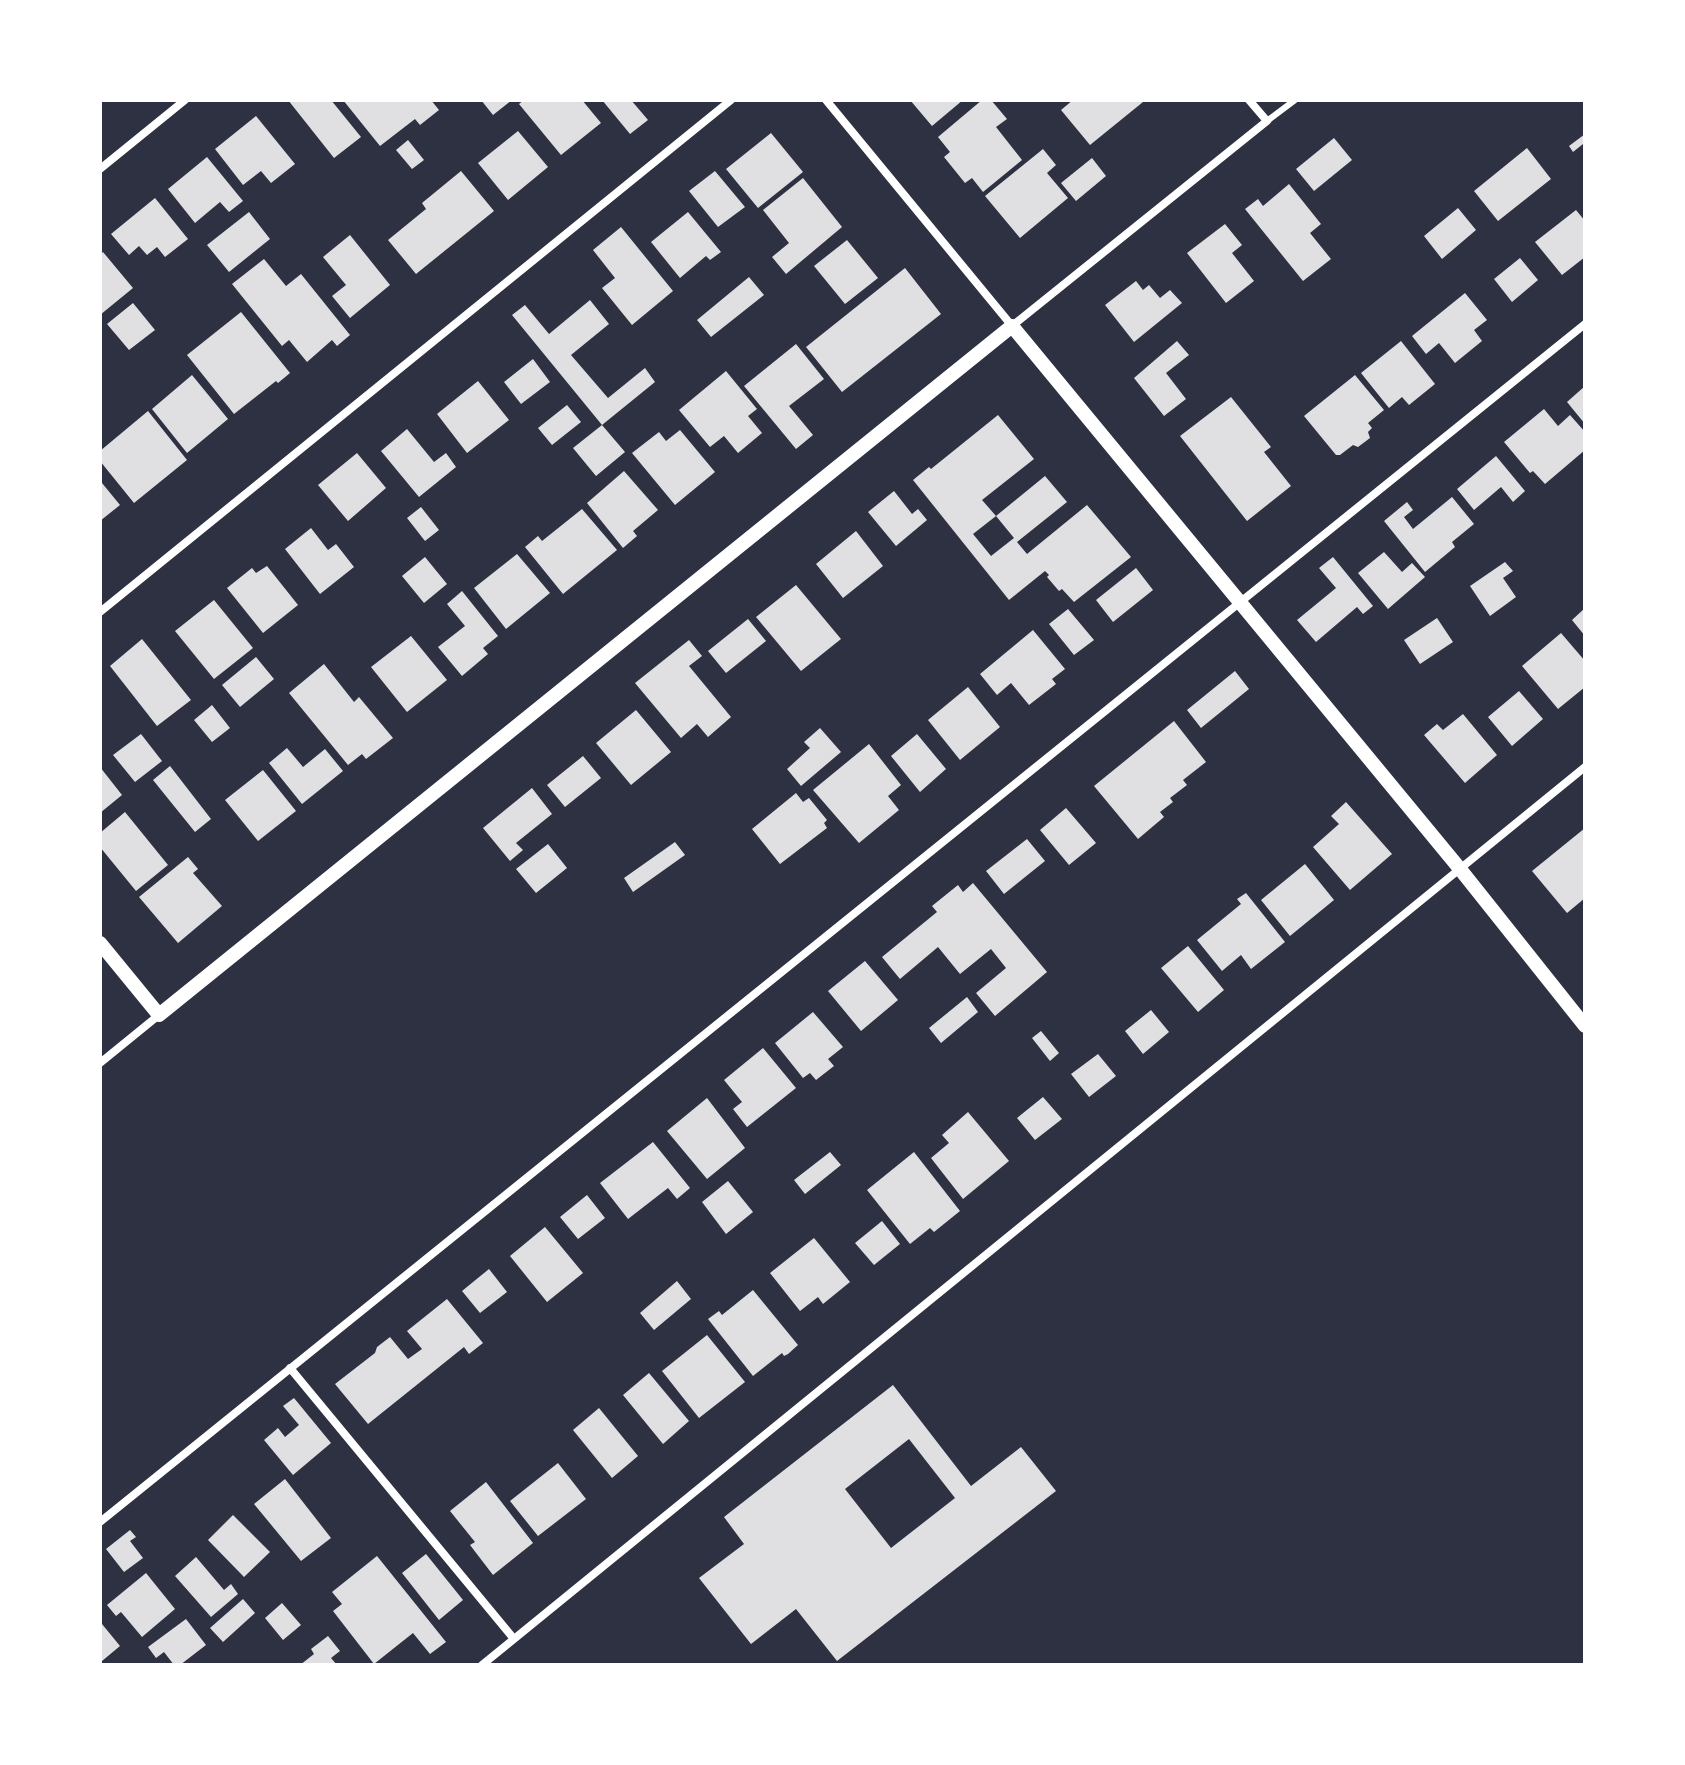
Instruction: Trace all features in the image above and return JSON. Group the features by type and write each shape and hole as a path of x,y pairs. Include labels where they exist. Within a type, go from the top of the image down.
{"street":[{"path":"100,169 185,100"},
{"path":"100,612 731,100"},
{"path":"826,100 1460,869 1585,1026"},
{"path":"100,1063 1267,121 1249,100"},
{"path":"100,1522 1585,324"},
{"path":"482,1665 1585,767"},
{"path":"100,943 159,1015"},
{"path":"290,1368 514,1639"}],"lane":[{"path":"1267,121 1295,100"}],"building":[{"path":"288,100 331,100 361,137 334,158"},
{"path":"343,100 431,100 439,110 420,125 415,119 380,146"},
{"path":"481,100 512,100 493,115"},
{"path":"524,100 582,100 601,123 561,155 519,104"},
{"path":"602,100 631,100 648,120 630,134"},
{"path":"910,100 963,100 932,126"},
{"path":"982,100 991,100 1007,119 996,127 1022,160 983,192 972,178 965,183 944,157 950,152 938,137"},
{"path":"1073,100 1143,102 1090,145 1061,110"},
{"path":"256,116 295,164 271,183 261,171 243,185 215,149"},
{"path":"518,131 548,167 508,200 478,163"},
{"path":"771,133 803,172 758,208 726,169"},
{"path":"1585,134 1585,147 1583,144 1573,152 1569,146"},
{"path":"1334,138 1352,160 1314,191 1296,169"},
{"path":"408,140 424,160 412,169 396,150"},
{"path":"1527,148 1551,179 1498,221 1474,191"},
{"path":"1043,149 1056,165 1047,173 1068,198 1020,238 985,196"},
{"path":"207,157 243,201 229,212 220,202 195,223 168,189"},
{"path":"1092,158 1106,176 1076,201 1061,183"},
{"path":"461,171 494,211 416,274 388,240 426,209 422,203"},
{"path":"715,171 745,207 718,227 689,191"},
{"path":"803,178 842,227 786,274 772,257 789,243 763,210"},
{"path":"1289,184 1321,224 1310,233 1331,259 1303,281 1245,209 1258,199 1263,206"},
{"path":"155,198 188,239 165,257 157,247 147,255 139,246 129,255 111,234"},
{"path":"1458,208 1476,230 1442,259 1424,236"},
{"path":"1576,210 1585,221 1585,257 1562,275 1535,242"},
{"path":"249,212 270,239 229,272 207,245"},
{"path":"688,212 721,252 710,260 706,256 680,278 651,242"},
{"path":"1225,224 1242,245 1232,253 1254,281 1226,303 1187,253"},
{"path":"621,227 673,291 632,325 602,288 615,278 593,250"},
{"path":"350,235 390,285 350,318 332,296 346,285 323,257"},
{"path":"847,240 878,278 845,304 814,266"},
{"path":"103,252 133,288 100,315 100,255"},
{"path":"1520,258 1538,280 1512,302 1494,279"},
{"path":"264,259 286,286 301,274 350,335 337,346 332,340 307,362 289,340 282,346 232,284"},
{"path":"905,268 941,314 842,392 806,347"},
{"path":"749,277 764,295 711,337 697,320"},
{"path":"1136,281 1143,290 1149,285 1160,298 1170,290 1182,303 1134,342 1105,305"},
{"path":"1465,293 1487,320 1474,330 1482,341 1455,363 1439,343 1426,354 1412,336"},
{"path":"590,300 609,324 571,355 608,398 645,368 655,382 602,425 512,315 525,305 549,334"},
{"path":"133,303 155,330 129,350 107,324"},
{"path":"241,312 290,373 234,414 187,355"},
{"path":"1177,341 1189,355 1166,373 1186,399 1164,416 1134,378"},
{"path":"1401,341 1435,384 1409,405 1402,397 1389,408 1361,373"},
{"path":"796,344 824,379 789,406 813,435 796,449 744,386"},
{"path":"533,359 550,382 521,404 504,382"},
{"path":"726,371 757,409 748,416 762,433 738,453 724,436 710,447 679,410"},
{"path":"192,375 228,419 187,453 152,409"},
{"path":"1355,375 1384,410 1368,423 1372,428 1368,432 1370,438 1358,447 1353,445 1336,455 1304,416"},
{"path":"478,381 509,420 467,453 437,414"},
{"path":"1585,386 1585,424 1567,402"},
{"path":"1231,397 1271,447 1264,452 1291,486 1247,521 1180,436"},
{"path":"567,405 581,422 552,445 538,428"},
{"path":"1544,409 1558,426 1570,415 1585,432 1585,450 1545,484 1533,471 1530,473 1504,442"},
{"path":"148,411 187,460 134,503 100,461 100,451"},
{"path":"998,415 1034,459 982,500 996,516 1045,476 1067,502 1017,542 1027,554 1087,505 1131,557 1074,602 1062,589 1059,591 1045,571 1009,600 913,480","holes":["996,516 1014,538 991,556 973,534"]},
{"path":"602,425 625,452 596,476 573,448"},
{"path":"407,429 434,462 446,453 456,467 419,497 381,451"},
{"path":"680,430 715,472 675,505 632,453 659,432 666,441"},
{"path":"357,453 386,488 348,521 318,485"},
{"path":"1496,456 1525,491 1513,502 1501,487 1474,510 1457,489"},
{"path":"624,471 658,510 633,531 637,536 623,548 587,503"},
{"path":"102,483 120,505 100,521 100,485"},
{"path":"894,491 912,514 918,509 927,520 896,546 868,512"},
{"path":"1452,497 1474,524 1452,542 1455,547 1425,572 1384,521 1407,502 1413,510 1404,517 1413,529"},
{"path":"421,507 439,530 425,541 407,518"},
{"path":"582,509 617,550 563,594 525,547 538,536 542,541"},
{"path":"311,528 328,550 336,544 354,567 320,594 285,549"},
{"path":"856,531 883,566 843,598 816,564"},
{"path":"1384,552 1402,572 1412,563 1425,577 1388,609 1358,573"},
{"path":"517,554 550,593 506,629 474,588"},
{"path":"425,557 447,584 424,603 402,576"},
{"path":"1333,557 1373,606 1363,614 1357,607 1316,642 1297,620 1336,588 1319,568"},
{"path":"1505,562 1513,571 1503,578 1516,597 1490,616 1470,586"},
{"path":"267,566 298,605 263,633 227,588 252,568 256,573"},
{"path":"1136,568 1153,590 1113,622 1096,600"},
{"path":"796,585 841,639 801,671 756,617"},
{"path":"462,591 498,636 483,648 488,654 462,676 438,647 465,626 447,604"},
{"path":"214,600 253,648 214,679 175,631"},
{"path":"1585,608 1585,636 1572,620"},
{"path":"1068,609 1094,640 1074,655 1049,624"},
{"path":"1437,618 1453,642 1420,664 1404,640"},
{"path":"748,619 766,641 726,673 708,651"},
{"path":"1033,630 1065,669 1052,679 1056,684 1029,705 1011,683 997,695 980,674"},
{"path":"1561,633 1585,661 1585,687 1558,709 1522,666"},
{"path":"411,636 447,680 407,712 371,667"},
{"path":"142,639 191,700 157,726 110,666"},
{"path":"689,640 702,656 689,666 731,717 708,737 697,724 681,738 635,683"},
{"path":"256,657 274,679 240,707 222,685"},
{"path":"324,664 354,702 359,697 393,738 366,759 362,754 348,765 289,693"},
{"path":"1235,671 1249,689 1201,728 1187,710"},
{"path":"968,687 1000,727 960,760 928,720"},
{"path":"1519,691 1543,719 1512,746 1488,717"},
{"path":"212,705 230,728 212,742 194,720"},
{"path":"636,710 671,752 631,785 596,743"},
{"path":"1463,714 1497,755 1465,783 1424,735 1437,724 1443,730"},
{"path":"1174,721 1206,762 1183,780 1187,785 1170,798 1173,802 1160,812 1164,817 1138,839 1094,786"},
{"path":"820,728 841,752 801,786 787,769 810,748 804,742"},
{"path":"141,734 162,761 135,782 113,755"},
{"path":"917,734 946,769 920,792 891,756"},
{"path":"869,744 901,785 888,796 899,810 859,843 813,790"},
{"path":"287,748 303,767 325,749 343,771 302,804 269,763"},
{"path":"583,756 601,778 565,807 547,785"},
{"path":"170,766 211,819 195,832 153,780"},
{"path":"100,767 122,795 100,813"},
{"path":"263,770 296,811 258,841 225,800"},
{"path":"532,788 552,814 516,843 523,850 510,861 483,828"},
{"path":"796,793 803,802 809,798 827,820 824,823 827,828 780,864 752,829"},
{"path":"1346,802 1392,854 1350,890 1313,847 1339,824 1331,816"},
{"path":"1066,808 1096,843 1069,865 1040,830"},
{"path":"125,812 168,865 136,891 100,847 100,833"},
{"path":"1585,828 1585,898 1567,913 1532,871"},
{"path":"1027,839 1045,861 1004,894 986,871"},
{"path":"675,842 685,855 633,892 624,878"},
{"path":"548,844 567,868 536,893 516,869"},
{"path":"188,857 198,869 193,873 222,906 178,943 139,897"},
{"path":"1305,864 1334,900 1290,936 1261,900"},
{"path":"973,883 1047,972 995,1016 976,993 1006,968 991,949 960,974 938,947 900,979 882,957 937,912 932,906 958,885 963,892"},
{"path":"1246,893 1285,942 1251,969 1241,955 1222,971 1197,940 1241,904 1237,899"},
{"path":"1188,946 1224,990 1198,1012 1161,968"},
{"path":"865,961 898,1000 861,1031 828,991"},
{"path":"967,997 978,1012 941,1043 929,1028"},
{"path":"1151,1010 1169,1032 1143,1054 1125,1031"},
{"path":"813,1012 843,1047 828,1059 834,1066 816,1080 810,1073 803,1078 775,1043"},
{"path":"1041,1031 1059,1053 1050,1061 1032,1038"},
{"path":"763,1048 796,1088 747,1127 733,1109 742,1102 724,1080"},
{"path":"1098,1054 1116,1076 1089,1097 1071,1074"},
{"path":"1043,1097 1062,1119 1035,1140 1017,1118"},
{"path":"707,1098 745,1148 707,1179 667,1131"},
{"path":"968,1112 1009,1161 963,1199 931,1158 949,1143 942,1135"},
{"path":"653,1142 690,1188 677,1199 668,1188 628,1219 600,1183"},
{"path":"830,1152 841,1165 805,1194 794,1180"},
{"path":"914,1152 960,1211 934,1232 930,1228 910,1244 867,1190"},
{"path":"728,1181 753,1212 726,1234 702,1202"},
{"path":"587,1195 605,1218 578,1239 560,1217"},
{"path":"882,1221 900,1244 874,1265 855,1243"},
{"path":"545,1227 583,1273 547,1302 510,1256"},
{"path":"814,1238 850,1282 823,1304 818,1297 800,1311 770,1273"},
{"path":"489,1269 507,1292 480,1313 462,1291"},
{"path":"677,1281 691,1299 654,1330 640,1313"},
{"path":"753,1290 798,1345 784,1356 782,1353 753,1376 708,1319 719,1311 722,1315"},
{"path":"447,1299 483,1343 469,1354 464,1347 368,1424 335,1384 375,1353 377,1347 390,1337 408,1359 422,1349 407,1331"},
{"path":"707,1335 745,1382 699,1418 662,1371"},
{"path":"649,1373 689,1421 663,1444 623,1395"},
{"path":"893,1385 971,1486 1021,1447 1056,1491 837,1661 796,1609 751,1644 699,1578 744,1544 724,1517","holes":["909,1439 955,1498 891,1548 845,1489"]},
{"path":"294,1398 331,1443 293,1475 264,1440 278,1428 285,1437 299,1425 283,1406"},
{"path":"599,1408 638,1456 612,1478 573,1430"},
{"path":"558,1463 586,1499 538,1536 510,1501"},
{"path":"285,1479 331,1538 301,1561 254,1504"},
{"path":"486,1482 533,1543 493,1575 470,1545 475,1542 450,1511"},
{"path":"233,1515 270,1552 244,1577 208,1540"},
{"path":"130,1530 136,1537 130,1541 143,1558 124,1572 106,1549"},
{"path":"426,1554 463,1600 439,1620 402,1573"},
{"path":"377,1556 446,1642 430,1654 413,1633 374,1664 333,1611 342,1604 332,1592"},
{"path":"196,1557 224,1590 231,1584 238,1594 211,1617 175,1576"},
{"path":"146,1573 175,1609 142,1637 121,1612 116,1616 107,1605"},
{"path":"243,1599 255,1613 223,1642 210,1628"},
{"path":"282,1603 301,1625 283,1640 265,1618"},
{"path":"186,1619 206,1645 180,1665 174,1665 164,1652 156,1658 148,1647"},
{"path":"102,1624 120,1646 102,1661 100,1658"},
{"path":"328,1636 340,1651 331,1658 337,1665 300,1665 314,1654 311,1649"}]}
